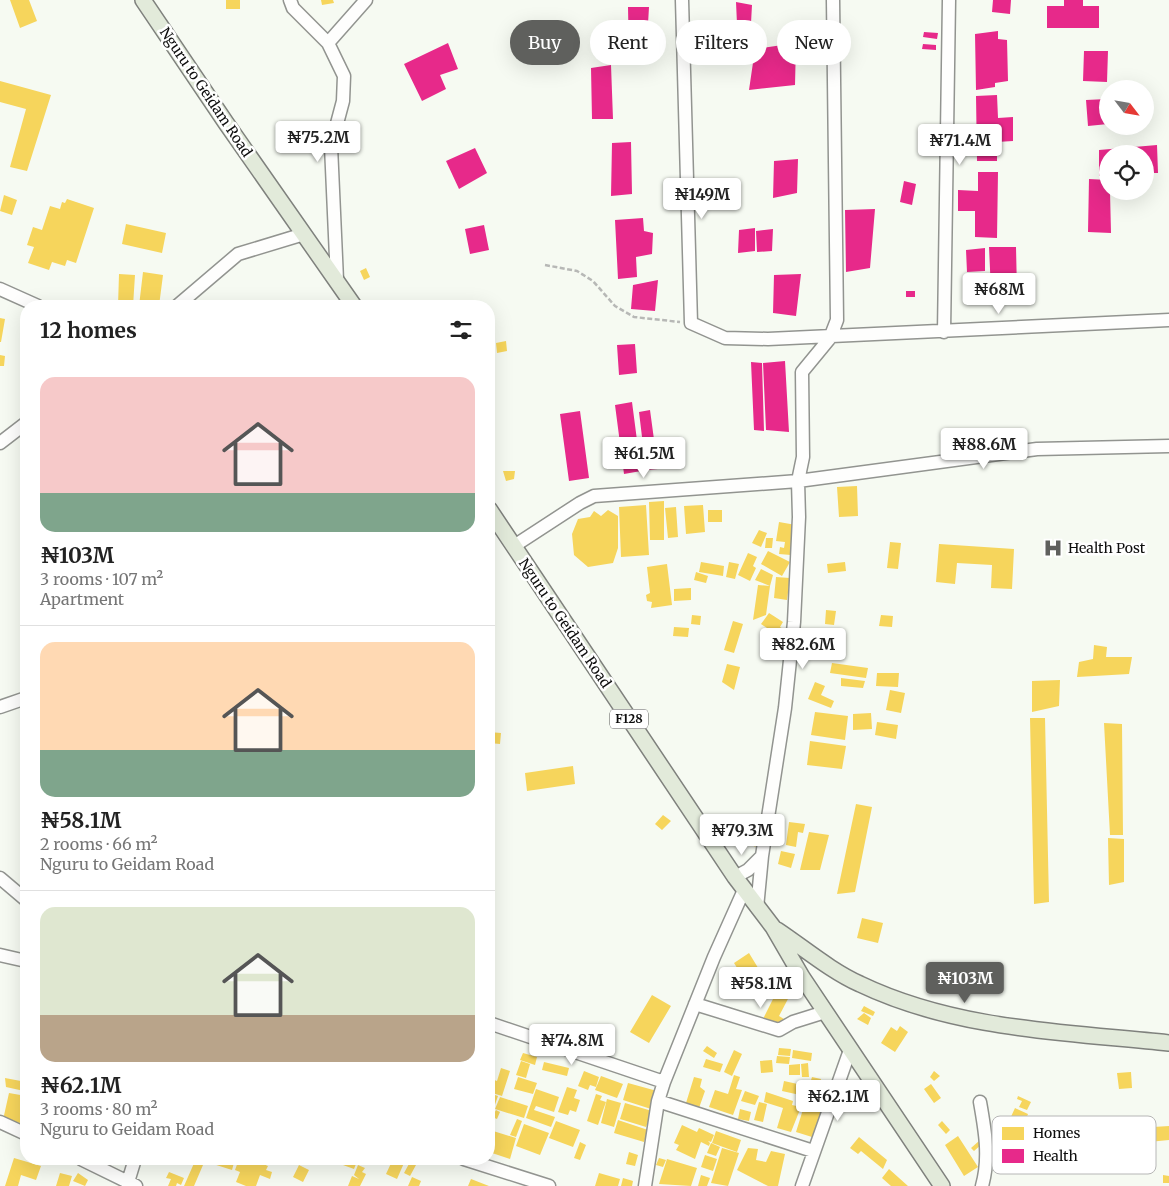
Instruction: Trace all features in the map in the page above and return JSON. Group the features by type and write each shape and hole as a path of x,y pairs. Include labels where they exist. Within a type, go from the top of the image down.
{"main road":[{"name":"Nguru to Geidam Road","path":"143,0 350,300"},
{"name":"Nguru to Geidam Road","path":"495,518 735,877 773,927 825,1012 942,1186"},
{"path":"773,927 857,983 894,1000 941,1014 976,1022 1169,1043"}],"street":[{"path":"290,0 293,8 328,43 344,76 343,101 331,146 337,280"},
{"path":"328,43 366,0"},
{"path":"682,0 691,323 726,338 830,338 1169,320"},
{"path":"757,908 762,856 785,708 794,622 799,517 798,481 803,458 802,372 830,338 837,320 833,0"},
{"path":"944,332 949,0"},
{"path":"184,300 238,254 304,234"},
{"path":"0,290 24,300"},
{"path":"0,443 20,428"},
{"path":"514,546 594,496 798,481 1037,449 1169,446"},
{"path":"0,707 20,700"},
{"path":"735,877 748,870 762,856"},
{"path":"0,878 20,895"},
{"path":"644,1186 658,1101 664,1082 744,890"},
{"path":"0,955 20,960"},
{"path":"695,1004 779,1030 793,1022 825,1012"},
{"path":"495,1025 664,1082"},
{"path":"802,1186 850,1050"},
{"path":"658,1101 813,1151"},
{"path":"980,1102 986,1141 986,1172 982,1186"},
{"path":"0,1122 20,1131"},
{"path":"93,1165 132,1184 134,1165"},
{"path":"483,1165 549,1186"}],"path":[{"path":"545,265 577,271 593,281 615,306 634,317 691,323"}],"building: Homes":[{"path":"10,0 29,0 37,21 20,28"},
{"path":"226,0 240,0 240,9 226,9"},
{"path":"321,0 333,0 334,3 322,5"},
{"path":"0,81 51,95 27,171 10,167 26,109 0,102"},
{"path":"4,195 17,200 12,215 0,211"},
{"path":"67,199 94,208 76,263 67,260 65,266 52,262 49,270 28,263 34,247 27,245 33,227 42,230 50,206 60,209 62,202 65,203"},
{"path":"126,224 166,233 162,253 122,244"},
{"path":"366,268 370,277 364,280 360,271"},
{"path":"143,272 163,275 160,300 140,300"},
{"path":"119,274 135,275 133,300 118,300"},
{"path":"0,318 5,319 1,342 0,342"},
{"path":"506,341 507,351 497,353 496,343"},
{"path":"0,355 5,356 4,366 0,366"},
{"path":"503,471 515,471 514,479 506,481"},
{"path":"857,486 858,516 839,517 837,487"},
{"path":"664,501 664,540 650,540 649,502"},
{"path":"646,505 649,555 621,557 619,507"},
{"path":"703,505 705,532 686,534 684,506"},
{"path":"676,507 678,537 668,538 665,508"},
{"path":"608,510 618,516 618,548 613,563 588,567 574,555 572,534 578,519 590,517 594,511 601,516"},
{"path":"708,510 722,510 722,522 708,522"},
{"path":"779,522 796,525 791,555 779,554 780,547 784,548 785,542 776,541"},
{"path":"759,530 767,533 761,547 752,543"},
{"path":"766,538 773,538 772,548 765,548"},
{"path":"890,542 901,543 898,569 887,568"},
{"path":"939,544 1014,549 1012,589 991,588 992,565 957,563 955,584 936,582"},
{"path":"768,551 790,562 782,576 761,564"},
{"path":"748,553 757,557 753,566 756,568 750,581 738,575"},
{"path":"701,562 724,566 723,576 699,572"},
{"path":"729,562 739,564 735,579 726,577"},
{"path":"845,562 846,571 828,573 827,564"},
{"path":"667,564 672,605 651,608 652,602 647,601 646,595 650,593 647,567"},
{"path":"761,569 773,575 770,586 755,580"},
{"path":"696,572 708,576 706,583 694,580"},
{"path":"776,577 790,578 787,600 774,598"},
{"path":"758,585 770,586 766,615 753,620"},
{"path":"691,588 691,600 674,601 674,589"},
{"path":"826,610 836,611 834,625 825,624"},
{"path":"769,613 783,622 780,627 785,630 781,637 761,624"},
{"path":"692,615 701,616 700,625 691,624"},
{"path":"881,615 893,616 892,627 879,626"},
{"path":"733,621 743,624 734,653 724,650"},
{"path":"674,627 689,628 688,637 673,636"},
{"path":"1094,645 1107,647 1106,657 1132,657 1129,674 1077,677 1079,662 1093,659"},
{"path":"832,663 868,668 866,678 830,673"},
{"path":"727,664 740,667 734,690 722,682"},
{"path":"877,673 899,673 898,687 876,686"},
{"path":"841,678 865,681 863,688 841,686"},
{"path":"1060,680 1059,706 1032,712 1032,681"},
{"path":"815,682 825,686 821,695 834,701 831,708 808,699"},
{"path":"890,690 905,693 901,713 886,710"},
{"path":"815,712 848,716 845,740 811,735"},
{"path":"871,713 872,729 853,730 853,714"},
{"path":"1030,718 1045,718 1049,902 1034,904"},
{"path":"877,722 898,725 896,739 875,735"},
{"path":"1104,723 1122,724 1123,835 1110,835"},
{"path":"495,732 501,733 500,744 495,744"},
{"path":"810,741 846,746 842,769 807,765"},
{"path":"573,766 575,784 527,791 525,773"},
{"path":"856,804 872,807 855,892 837,894"},
{"path":"663,815 671,821 662,830 655,824"},
{"path":"747,819 761,838 755,847 739,825"},
{"path":"789,822 805,824 803,833 798,832 796,847 786,845"},
{"path":"809,832 829,835 820,870 800,870"},
{"path":"1108,838 1124,839 1124,882 1109,885"},
{"path":"781,851 795,854 791,868 778,864"},
{"path":"862,918 883,923 878,943 857,938"},
{"path":"749,953 763,976 748,985 734,963"},
{"path":"777,991 789,997 779,1016 784,1019 779,1028 763,1019"},
{"path":"652,995 671,1006 649,1043 630,1032"},
{"path":"864,1006 875,1012 873,1016 861,1011"},
{"path":"864,1013 871,1018 868,1025 857,1019"},
{"path":"900,1026 908,1032 895,1052 881,1043 891,1027 897,1031"},
{"path":"707,1046 717,1053 714,1058 703,1051"},
{"path":"779,1048 791,1049 790,1056 778,1055"},
{"path":"734,1050 742,1054 732,1076 724,1072"},
{"path":"793,1050 812,1053 811,1061 792,1058"},
{"path":"523,1053 537,1057 535,1065 520,1060"},
{"path":"777,1056 790,1057 789,1064 776,1063"},
{"path":"706,1059 723,1064 720,1072 703,1067"},
{"path":"772,1060 773,1072 761,1073 760,1061"},
{"path":"521,1061 530,1064 526,1078 516,1075"},
{"path":"544,1062 569,1068 567,1076 542,1070"},
{"path":"808,1063 809,1077 802,1077 801,1064"},
{"path":"800,1064 800,1075 789,1075 789,1065"},
{"path":"501,1068 510,1071 502,1096 495,1094 495,1080 497,1081"},
{"path":"584,1071 599,1077 596,1087 590,1085 588,1090 578,1086"},
{"path":"934,1071 940,1076 934,1081 930,1077"},
{"path":"1131,1072 1132,1088 1119,1089 1117,1073"},
{"path":"734,1075 740,1077 736,1089 742,1090 733,1115 709,1107 715,1090 728,1094"},
{"path":"601,1076 623,1084 617,1098 595,1090"},
{"path":"518,1077 537,1083 533,1094 514,1089"},
{"path":"694,1077 702,1079 700,1087 705,1091 699,1108 686,1103"},
{"path":"812,1077 821,1079 818,1092 808,1090"},
{"path":"5,1078 20,1081 20,1090 6,1087"},
{"path":"823,1080 829,1081 827,1092 821,1091"},
{"path":"784,1081 802,1085 800,1095 782,1091"},
{"path":"628,1083 657,1091 651,1109 623,1100"},
{"path":"931,1084 941,1098 934,1103 924,1089"},
{"path":"567,1087 577,1090 574,1098 580,1100 576,1112 570,1110 568,1115 558,1112"},
{"path":"536,1089 559,1097 554,1112 536,1106 534,1110 555,1117 551,1127 526,1118"},
{"path":"745,1091 759,1096 755,1105 741,1101"},
{"path":"766,1092 793,1101 792,1105 801,1107 791,1132 777,1128 783,1108 764,1102"},
{"path":"9,1093 20,1095 20,1123 3,1120"},
{"path":"596,1094 602,1096 600,1100 606,1102 598,1125 587,1121"},
{"path":"1018,1096 1031,1102 1027,1110 1019,1107 1022,1101 1017,1099"},
{"path":"500,1097 528,1106 524,1118 495,1109"},
{"path":"607,1099 621,1103 614,1127 601,1123"},
{"path":"759,1102 767,1104 763,1122 754,1120"},
{"path":"625,1103 652,1111 646,1127 620,1119"},
{"path":"805,1103 822,1109 812,1137 796,1132"},
{"path":"1015,1108 1028,1114 1027,1116 1011,1116"},
{"path":"740,1109 751,1112 749,1121 738,1119"},
{"path":"496,1110 500,1112 497,1119 495,1118"},
{"path":"517,1119 522,1121 516,1137 510,1135"},
{"path":"618,1120 648,1130 644,1142 614,1133"},
{"path":"556,1121 580,1130 573,1147 549,1138"},
{"path":"942,1121 950,1130 946,1134 938,1125"},
{"path":"524,1124 549,1133 540,1155 516,1146"},
{"path":"682,1125 697,1132 699,1128 714,1135 711,1142 708,1141 710,1143 709,1146 701,1142 695,1159 676,1150 679,1145 674,1143"},
{"path":"1169,1126 1169,1140 1156,1141 1156,1127"},
{"path":"716,1131 741,1140 737,1152 712,1143"},
{"path":"495,1132 516,1138 510,1159 495,1154"},
{"path":"958,1136 978,1167 964,1176 945,1145"},
{"path":"859,1137 887,1160 883,1169 861,1151 858,1154 850,1148"},
{"path":"979,1141 982,1144 974,1151 971,1148"},
{"path":"580,1142 586,1145 580,1160 574,1158"},
{"path":"711,1143 720,1147 716,1156 707,1153"},
{"path":"722,1148 739,1153 728,1186 711,1183"},
{"path":"748,1148 758,1149 756,1160 766,1162 771,1151 785,1154 778,1186 768,1186 737,1170"},
{"path":"629,1152 638,1155 635,1166 626,1164"},
{"path":"705,1155 717,1159 713,1171 701,1167"},
{"path":"14,1158 20,1160 20,1165 41,1166 36,1180 21,1175 18,1186 5,1186"},
{"path":"659,1158 666,1160 663,1167 656,1165"},
{"path":"667,1159 697,1168 691,1186 659,1184"},
{"path":"193,1165 203,1165 194,1186 184,1186"},
{"path":"216,1165 233,1165 232,1170"},
{"path":"237,1165 266,1165 268,1166 266,1170 272,1172 270,1179 260,1175 256,1186 246,1186 236,1182 240,1172 235,1170"},
{"path":"299,1165 309,1170 303,1182 293,1177"},
{"path":"343,1165 356,1165 354,1169"},
{"path":"358,1165 365,1168 362,1172 366,1174 360,1186 348,1186 352,1176 359,1179 354,1175"},
{"path":"390,1165 403,1165 397,1179 386,1174"},
{"path":"408,1165 416,1165 410,1176 404,1173"},
{"path":"889,1169 908,1186 891,1186 882,1178"},
{"path":"169,1172 184,1178 181,1185 177,1183 176,1186 168,1186 171,1179 166,1178"},
{"path":"60,1173 72,1176 69,1186 56,1186"},
{"path":"78,1173 88,1180 85,1186 73,1181"},
{"path":"599,1173 620,1179 618,1186 595,1186"},
{"path":"701,1175 710,1178 707,1186 698,1186"},
{"path":"1163,1175 1169,1176 1169,1183 1163,1183"},
{"path":"412,1177 421,1181 419,1186 408,1186"},
{"path":"623,1178 633,1181 632,1186 621,1186"},
{"path":"471,1179 489,1186 468,1186"}],"building: Health":[{"path":"993,0 1011,0 1010,14 992,12"},
{"path":"1064,0 1083,0 1083,6 1099,6 1099,28 1047,28 1047,6 1064,6"},
{"path":"736,2 752,5 751,20 737,20"},
{"path":"628,7 649,7 648,20 628,20"},
{"path":"998,31 998,39 1007,40 1008,81 995,83 995,87 976,90 975,34"},
{"path":"924,32 938,33 937,39 923,37"},
{"path":"448,43 458,69 440,75 446,89 422,101 404,64"},
{"path":"923,44 936,45 936,50 922,49"},
{"path":"777,46 777,65 795,65 795,85 749,90 753,65 767,65 767,47"},
{"path":"1084,51 1108,51 1107,80 1083,81"},
{"path":"611,65 613,119 592,119 591,68"},
{"path":"997,95 998,118 1013,117 1013,141 997,142 997,161 977,161 976,96"},
{"path":"1099,99 1099,125 1088,126 1086,100"},
{"path":"631,142 632,194 611,196 612,143"},
{"path":"1154,145 1157,145 1158,173 1154,173"},
{"path":"475,148 487,173 459,189 446,161"},
{"path":"798,159 797,193 773,198 774,161"},
{"path":"978,172 998,172 997,238 975,237 975,211 958,211 958,190 978,191"},
{"path":"1089,179 1099,180 1099,200 1110,200 1111,233 1088,232"},
{"path":"904,181 916,184 912,205 900,202"},
{"path":"875,209 870,268 846,272 845,210"},
{"path":"643,218 644,231 653,233 652,254 636,257 637,277 618,279 615,220"},
{"path":"484,225 489,250 470,254 465,229"},
{"path":"755,228 755,251 738,253 739,230"},
{"path":"773,229 772,251 757,252 756,231"},
{"path":"989,247 1016,247 1017,291 991,291"},
{"path":"985,248 985,271 967,272 966,250"},
{"path":"801,274 796,316 773,313 774,275"},
{"path":"658,280 655,311 631,309 633,285"},
{"path":"966,281 982,281 982,292 965,294"},
{"path":"906,291 915,291 915,297 906,297"},
{"path":"635,344 637,373 619,375 617,345"},
{"path":"785,361 789,432 766,430 763,363"},
{"path":"751,362 762,363 764,431 754,430"},
{"path":"632,402 641,471 624,474 615,405"},
{"path":"650,410 658,469 646,470 639,412"},
{"path":"580,411 589,478 569,481 560,414"}],"place":[{"name":"Health Post","path":"1053,548"}]}
